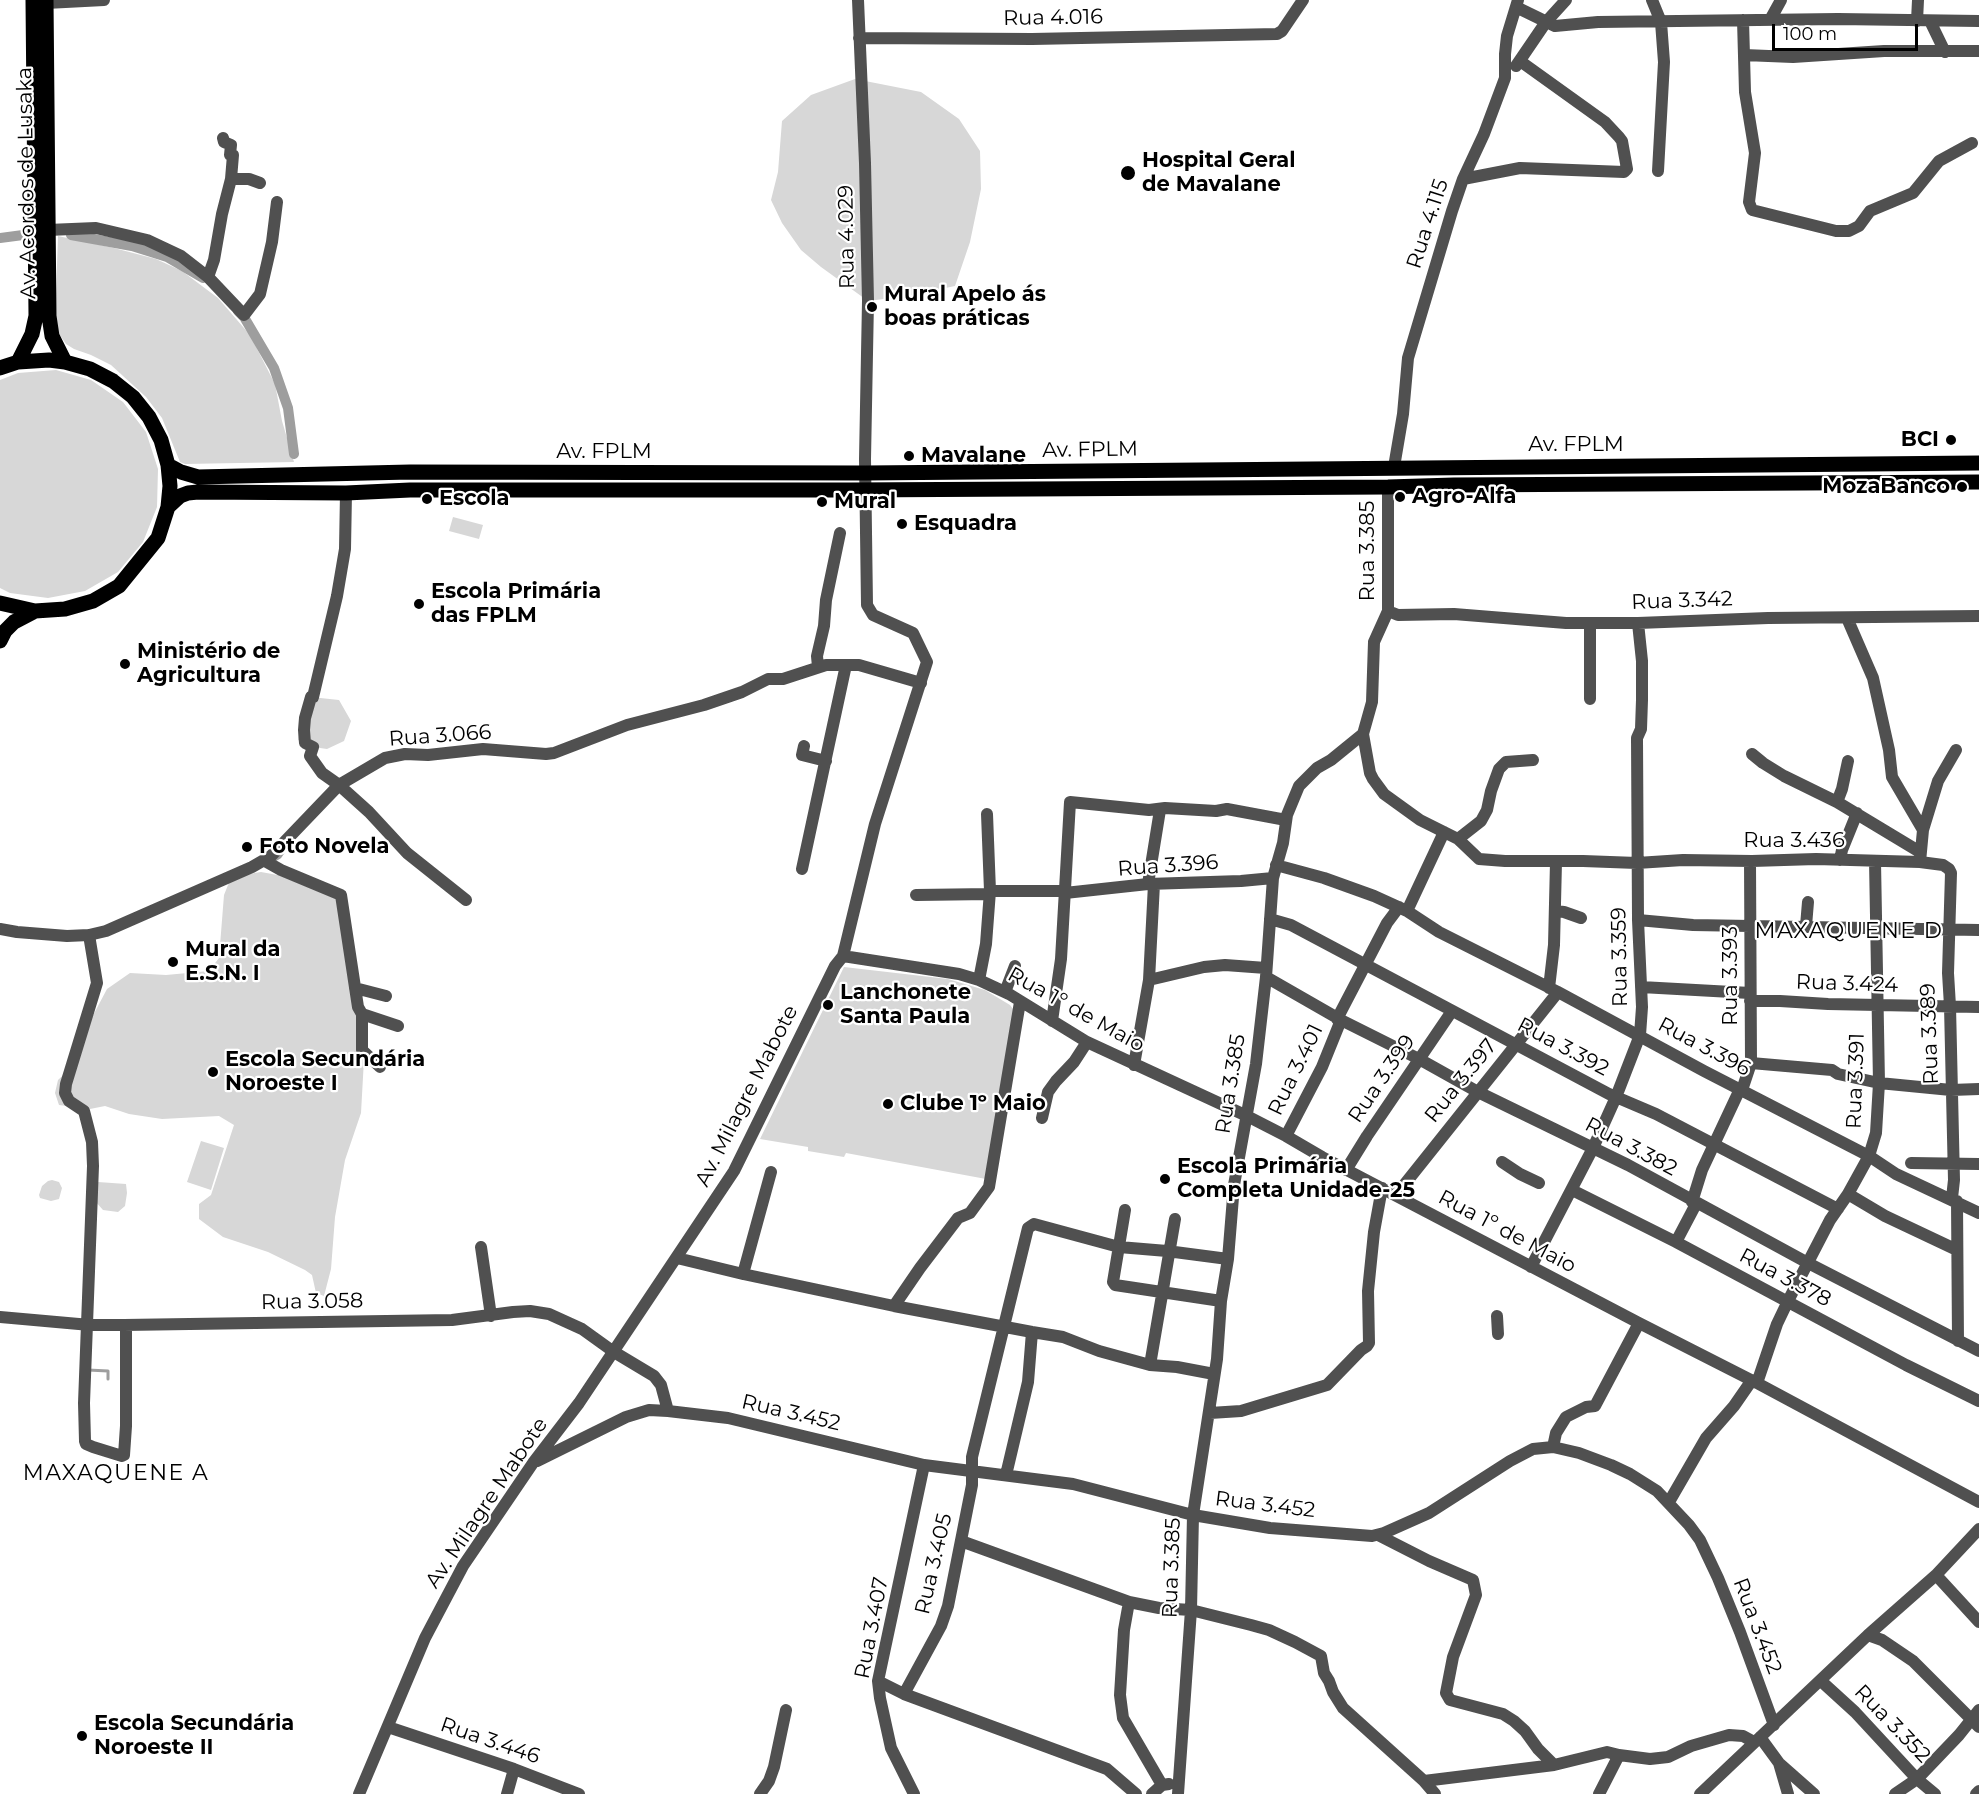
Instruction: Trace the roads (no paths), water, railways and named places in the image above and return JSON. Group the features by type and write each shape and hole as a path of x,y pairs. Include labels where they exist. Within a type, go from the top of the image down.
{"main road":[{"name":"Av. Acordos de Lusaka","path":"42,1 49,316 52,336 65,362"},
{"name":"Av. Acordos de Lusaka","path":"18,362 32,334 36,316 42,1"},
{"path":"0,368 18,362 42,360 65,362 90,369 113,381 133,397 153,425 161,440 168,465 170,486 168,507 158,538 119,586 93,601 65,609 35,611 0,603"},
{"name":"Av. FPLM","path":"168,465 198,477 410,472 909,473 1979,463"},
{"path":"1896,464 1897,483"},
{"path":"1454,467 1454,485"},
{"name":"Av. FPLM","path":"168,507 180,496 188,493 346,493 410,490 1388,488 1454,485 1979,482"},
{"path":"0,640 14,622 35,611"}],"street":[{"path":"42,1 104,0"},
{"name":"Rua 4.029","path":"858,0 868,301 865,473"},
{"name":"Rua 4.016","path":"859,38 1032,39 1276,34 1282,30 1303,0"},
{"path":"1505,78 1520,61 1546,22 1566,0"},
{"path":"1652,0 1661,22 1664,62 1658,171"},
{"path":"1770,20 1781,0"},
{"path":"1917,21 1918,0"},
{"path":"1517,4 1555,26 1598,22 1743,20 1979,21"},
{"name":"Rua 4.115","path":"1394,467 1403,414 1408,358 1436,260 1463,179 1484,134 1505,78 1506,45 1517,4"},
{"path":"1743,20 1745,92 1755,153 1749,202 1754,212 1836,231 1849,231 1859,226 1870,211 1913,193 1939,161 1972,143"},
{"path":"1930,21 1945,52"},
{"path":"1744,55 1793,57 1884,51 1979,51"},
{"path":"1463,179 1520,168 1626,171 1623,141 1605,122 1520,61"},
{"path":"208,277 214,260 231,179 233,155 230,155 231,145 224,142 223,138"},
{"path":"231,179 249,179 260,183"},
{"path":"48,230 96,228 147,240 181,256 208,277 244,315 260,294 272,242 277,202"},
{"name":"Av. Milagre Mabote","path":"359,1794 425,1638 463,1566 533,1462 554,1437 614,1352 734,1171 830,976 843,956 875,825 927,662 913,633 873,615 867,605 858,490 865,473"},
{"name":"Rua 3.385","path":"1179,1789 1191,1610 1193,1515 1210,1413 1234,1185 1256,1064 1274,871 1292,802 1305,778 1363,734 1372,702 1374,642 1388,611 1388,488"},
{"path":"346,493 345,549 338,596 303,730 305,743 313,747 310,756 322,773 369,812 407,853 466,900"},
{"path":"818,667 817,656 824,626 826,600 840,533"},
{"name":"Rua 3.342","path":"1388,611 1398,615 1454,614 1566,623 1979,616"},
{"path":"1846,618 1873,678 1889,750 1892,777 1923,830"},
{"path":"1590,623 1590,699"},
{"name":"Rua 3.359","path":"1532,1267 1593,1148 1640,1035 1637,738 1641,729 1642,661 1638,623"},
{"name":"Rua 3.066","path":"0,928 17,932 67,936 106,931 265,861 339,785 386,758 405,754 428,755 483,750 555,753 627,725 694,709 768,680 783,679 826,665 859,665 921,683"},
{"path":"802,869 846,665"},
{"name":"Rua 3.436","path":"1363,734 1372,779 1384,794 1420,820 1458,839 1479,859 1637,863 1683,860 1875,861 1920,857 1949,869"},
{"path":"804,746 802,755 826,761"},
{"path":"1752,754 1784,776 1857,813 1920,857 1923,830 1938,781 1956,750"},
{"path":"1458,839 1481,821 1487,810 1499,769 1506,762 1533,759"},
{"path":"1837,802 1848,761"},
{"path":"1052,1021 1059,975 1070,802 1160,810 1165,808 1216,811 1227,809 1286,820"},
{"path":"1134,1065 1149,980 1151,884 1160,810"},
{"path":"1840,860 1857,813"},
{"path":"979,980 986,944 990,893 987,814"},
{"name":"Rua 3.401","path":"1286,1136 1322,1067 1339,1020 1365,965 1387,923 1403,909 1444,832"},
{"path":"265,861 341,895 358,1007 362,1014 362,1050 380,1067"},
{"name":"Rua 3.393","path":"1676,1242 1694,1203 1702,1170 1751,1063 1750,861"},
{"name":"Rua 3.391","path":"1669,1502 1706,1438 1754,1382 1788,1301 1830,1220 1848,1194 1869,1156 1876,1133 1880,1083 1875,861"},
{"path":"1553,990 1556,862"},
{"name":"Rua 3.389","path":"1949,869 1951,873 1947,973 1950,1006 1958,1341"},
{"name":"Rua 3.396","path":"916,895 1065,892 1151,884 1241,881 1274,871 1324,878 1403,909 1439,932 1640,1035 1869,1156 1896,1173 1979,1213"},
{"path":"1806,926 1808,902"},
{"path":"1555,911 1581,918"},
{"name":"Rua 3.392","path":"1270,919 1291,925 1616,1097 1656,1114 1838,1209"},
{"path":"1638,920 1693,925 1979,930"},
{"path":"89,934 97,983 65,1093 69,1101 84,1111 92,1142 84,1403 85,1441 93,1447 122,1456 124,1455 126,1426 126,1324"},
{"name":"Rua 1º de Maio","path":"843,956 959,974 1005,992 1087,1042 1286,1136 1346,1170 1979,1502"},
{"path":"1149,980 1204,967 1225,965 1266,972"},
{"path":"1005,992 1015,966"},
{"name":"Rua 3.382","path":"1266,972 1339,1020 1419,1059 1478,1092 1628,1165 1694,1203 1979,1351"},
{"name":"Rua 3.424","path":"1641,987 1828,1004 1979,1007"},
{"path":"355,988 386,996"},
{"name":"Rua 3.397","path":"1396,1195 1516,1044 1553,990"},
{"path":"894,1306 958,1218 970,1213 988,1187 1020,1002"},
{"name":"Rua 3.399","path":"1346,1170 1452,1011"},
{"path":"362,1014 398,1026"},
{"path":"1041,1119 1048,1092 1074,1062 1087,1042"},
{"path":"1751,1063 1832,1070 1838,1074 1880,1083 1951,1090 1979,1089"},
{"path":"1502,1162 1539,1183"},
{"path":"1911,1163 1979,1164"},
{"path":"743,1274 771,1172"},
{"path":"1210,1413 1241,1411 1327,1384 1367,1346 1369,1343 1368,1291 1374,1232 1382,1188"},
{"name":"Rua 3.378","path":"1572,1190 1979,1401"},
{"path":"1848,1194 1885,1216 1957,1250"},
{"path":"1125,1210 1113,1282 1115,1285 1221,1301"},
{"path":"1150,1365 1175,1219"},
{"name":"Rua 3.405","path":"904,1694 941,1626 948,1606 972,1485 972,1457 1028,1228 1034,1224 1119,1247"},
{"path":"481,1247 491,1316"},
{"path":"1119,1247 1228,1259"},
{"path":"677,1258 894,1306 1063,1337 1099,1351 1150,1365 1214,1374"},
{"name":"Rua 3.058","path":"0,1317 87,1324 441,1321 530,1311 549,1314 582,1329 614,1352"},
{"path":"1497,1316 1498,1334"},
{"path":"1553,1447 1557,1433 1566,1417 1586,1407 1595,1406 1639,1323"},
{"path":"1006,1475 1028,1382 1032,1332"},
{"path":"614,1352 659,1380 668,1411"},
{"name":"Rua 3.452","path":"533,1462 626,1417 649,1410 668,1411 728,1418 924,1465 1098,1490 1193,1515 1269,1528 1378,1535 1429,1513 1510,1461 1533,1449 1553,1447 1579,1453 1611,1465 1657,1491 1689,1525 1700,1540 1718,1578 1774,1725"},
{"name":"Rua 3.407","path":"914,1794 891,1748 878,1682 924,1465"},
{"path":"1700,1794 1868,1635 1936,1575 1979,1529"},
{"path":"1378,1535 1473,1580 1476,1595 1453,1657 1446,1693 1450,1700 1503,1714 1514,1721 1554,1765"},
{"path":"961,1540 1129,1602 1159,1608 1191,1610 1269,1630 1321,1656 1324,1673 1343,1708 1424,1781 1435,1794"},
{"path":"1936,1575 1979,1622"},
{"path":"1129,1602 1124,1630 1120,1695 1123,1718 1162,1785 1179,1789"},
{"path":"1868,1635 1882,1640 1913,1661 1976,1719 1917,1779 1895,1794"},
{"name":"Rua 3.352","path":"1821,1681 1855,1712 1917,1779 1935,1794"},
{"path":"878,1682 904,1694 1107,1769 1136,1794"},
{"path":"760,1794 769,1781 774,1767 786,1710"},
{"name":"Rua 3.446","path":"388,1727 514,1769 579,1794"},
{"path":"1424,1781 1554,1765 1607,1752 1650,1760 1668,1757 1691,1746 1729,1735 1757,1740 1814,1794"},
{"path":"1599,1794 1619,1755"},
{"path":"1779,1763 1788,1794"},
{"path":"507,1794 514,1769"},
{"path":"1152,1794 1162,1785"}],"waterway":[{"path":"0,238 23,235"},
{"path":"71,235 132,246 167,257 203,278"},
{"path":"238,311 244,317 274,368 288,408 294,454"},
{"path":"275,860 285,850"},
{"path":"88,1370 108,1371 108,1379"}],"place":[{"name":"Hospital Geral de Mavalane","path":"1128,173"},
{"name":"Mural Apelo ás boas práticas","path":"872,307"},
{"name":"BCI","path":"1951,440"},
{"name":"Mavalane","path":"909,456"},
{"name":"MozaBanco","path":"1962,487"},
{"name":"Agro-Alfa","path":"1400,497"},
{"name":"Escola","path":"427,499"},
{"name":"Mural","path":"822,502"},
{"name":"Esquadra","path":"902,524"},
{"name":"Escola Primária das FPLM","path":"419,604"},
{"name":"Ministério de Agricultura","path":"125,664"},
{"name":"Foto Novela","path":"247,847"},
{"name":"Mural da E.S.N. I","path":"173,962"},
{"name":"Lanchonete Santa Paula","path":"828,1005"},
{"name":"Escola Secundária Noroeste I","path":"213,1072"},
{"name":"Clube 1º Maio","path":"888,1104"},
{"name":"Escola Primária Completa Unidade-25","path":"1165,1179"},
{"name":"Escola Secundária Noroeste II","path":"82,1736"}],"district":[{"name":"MAXAQUENE D","path":"1849,932"},
{"name":"MAXAQUENE A","path":"116,1474"}]}
